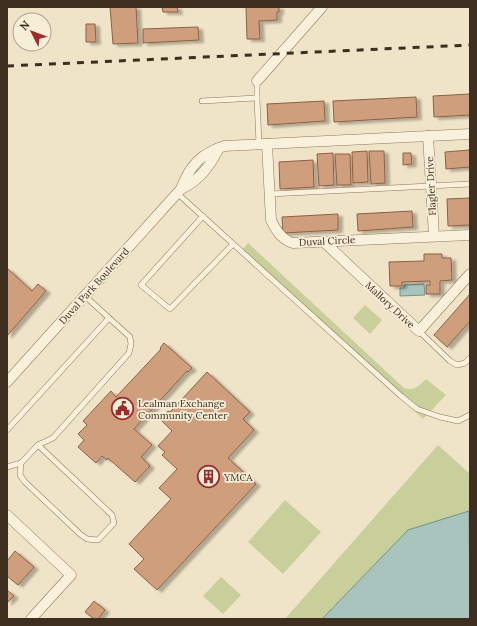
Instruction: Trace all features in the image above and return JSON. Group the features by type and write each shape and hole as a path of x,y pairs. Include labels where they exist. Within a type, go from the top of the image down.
{"street":[{"path":"258,81 322,7"},
{"path":"263,144 470,134"},
{"name":"Flagler Drive","path":"428,136 434,236"},
{"name":"Duval Park Boulevard","path":"7,382 179,191 194,164 210,151 222,147 263,144"},
{"name":"Duval Circle","path":"263,144 270,194 271,220 280,235 286,241 293,243 470,235"},
{"name":"Mallory Drive","path":"323,241 418,331 470,274"},
{"path":"7,515 71,574 31,619"}],"lane":[{"path":"258,81 257,98 263,144"},
{"path":"202,101 257,98"},
{"path":"270,194 470,184"},
{"path":"179,191 233,244 417,409 440,417 458,421 470,414"},
{"path":"203,216 141,285 170,309 233,244"},
{"path":"7,467 21,463 38,445 53,438 129,353 132,344 130,337 85,296"},
{"path":"7,430 109,318"},
{"path":"418,331 450,361 457,365 465,363 470,358"},
{"path":"21,463 20,475 25,482 80,534 87,539 98,540 114,523 112,515 38,445"}],"green space":[{"path":"248,243 404,388 411,389 419,386 426,379 446,395 423,419 241,251"},
{"path":"365,305 382,320 370,334 353,318"},
{"path":"438,445 470,474 470,511 408,530 322,619 285,619"},
{"path":"285,500 321,532 283,574 248,542"},
{"path":"221,577 241,595 223,614 203,596"}],"water":[{"path":"424,284 425,295 400,296 400,288 404,288 404,285"},
{"path":"469,511 470,619 322,619 408,530"}],"building":[{"path":"110,7 136,7 138,43 113,44"},
{"path":"162,7 177,7 178,12 163,12"},
{"path":"246,7 279,7 279,12 277,12 277,20 259,21 260,39 247,39"},
{"path":"86,24 95,24 96,42 86,42"},
{"path":"198,27 199,40 143,43 143,29"},
{"path":"470,94 470,115 434,117 433,96"},
{"path":"416,97 417,117 334,122 333,101"},
{"path":"324,101 325,121 268,125 267,104"},
{"path":"470,150 470,167 446,169 445,152"},
{"path":"367,151 368,182 353,183 352,152"},
{"path":"369,151 384,151 385,183 371,184"},
{"path":"333,153 334,185 319,186 317,154"},
{"path":"403,153 411,153 412,164 403,165"},
{"path":"335,154 350,154 351,185 337,185"},
{"path":"313,160 314,187 280,189 279,162"},
{"path":"470,198 470,225 448,226 447,199"},
{"path":"412,211 413,227 358,231 357,214"},
{"path":"338,214 338,230 283,233 282,217"},
{"path":"424,254 442,254 442,258 451,258 452,280 440,281 440,294 426,294 426,285 430,285 430,281 402,282 402,286 390,286 389,262 424,261"},
{"path":"7,268 32,291 38,284 46,291 7,336"},
{"path":"470,294 470,321 447,347 434,335"},
{"name":"Lealman Exchange Community Center","path":"164,343 192,368 188,372 187,371 134,429 152,445 141,457 150,466 135,482 108,458 107,460 102,456 96,463 78,447 84,440 78,434 87,425 83,421 111,391 116,397 161,349 160,348"},
{"name":"YMCA","path":"207,372 250,412 243,419 254,430 228,458 256,484 157,590 134,569 144,559 129,544 171,499 159,488 177,469 162,455 165,452 158,446 172,431 160,419 168,411 170,412"},
{"path":"15,551 34,567 18,585 7,576 7,561"},
{"path":"7,590 14,596 7,603"},
{"path":"94,601 105,610 98,619 94,619 85,612"}],"railway":[{"path":"7,66 470,45"}],"place":[{"name":"Lealman Exchange Community Center","path":"123,409"},
{"name":"YMCA","path":"209,477"}]}
